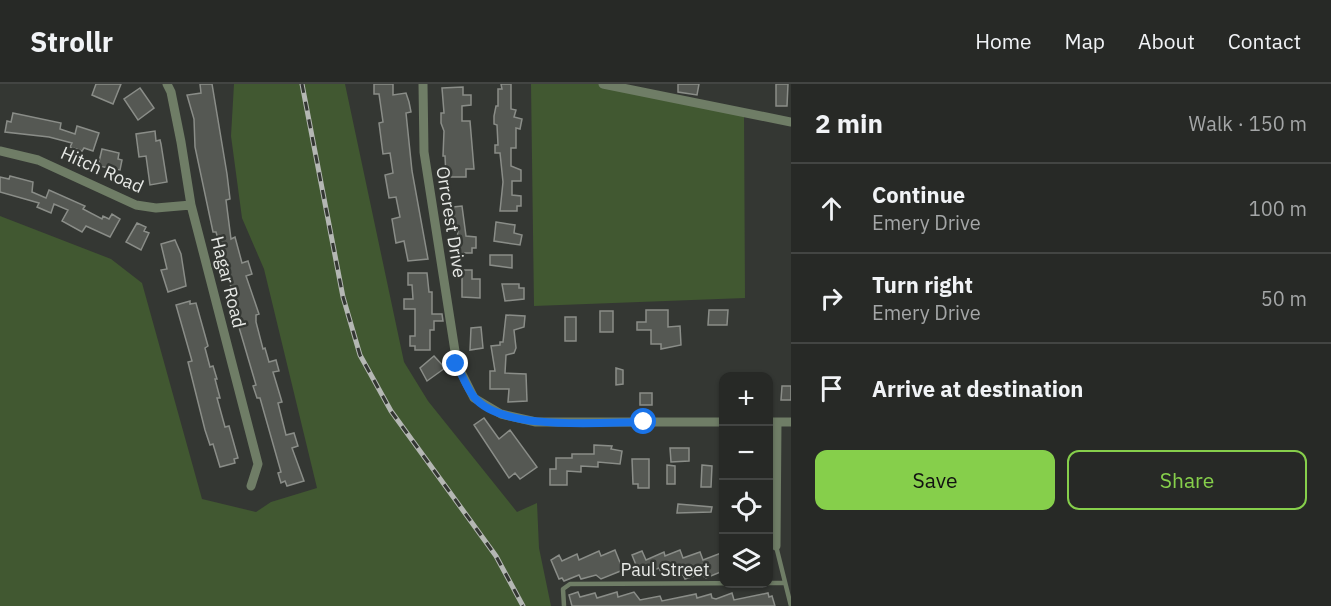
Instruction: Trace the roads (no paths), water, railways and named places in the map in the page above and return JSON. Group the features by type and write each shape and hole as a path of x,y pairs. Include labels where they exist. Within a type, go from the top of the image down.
{"street":[{"name":"Hagar Road","path":"167,84 171,92 182,142 191,205 258,464 251,486"},
{"name":"Orrcrest Drive","path":"423,84 424,152 456,364 474,398 501,414 536,422 719,422"},
{"path":"603,84 791,122"},
{"name":"Hitch Road","path":"0,151 38,160 136,205 156,208 191,205"},
{"path":"776,546 773,422 791,422"}],"lane":[{"path":"776,546 791,606"},
{"name":"Paul Street","path":"564,606 563,589 570,584 785,583"}],"railway":[{"path":"302,84 343,297 360,355 391,411 496,556 523,606"}]}
